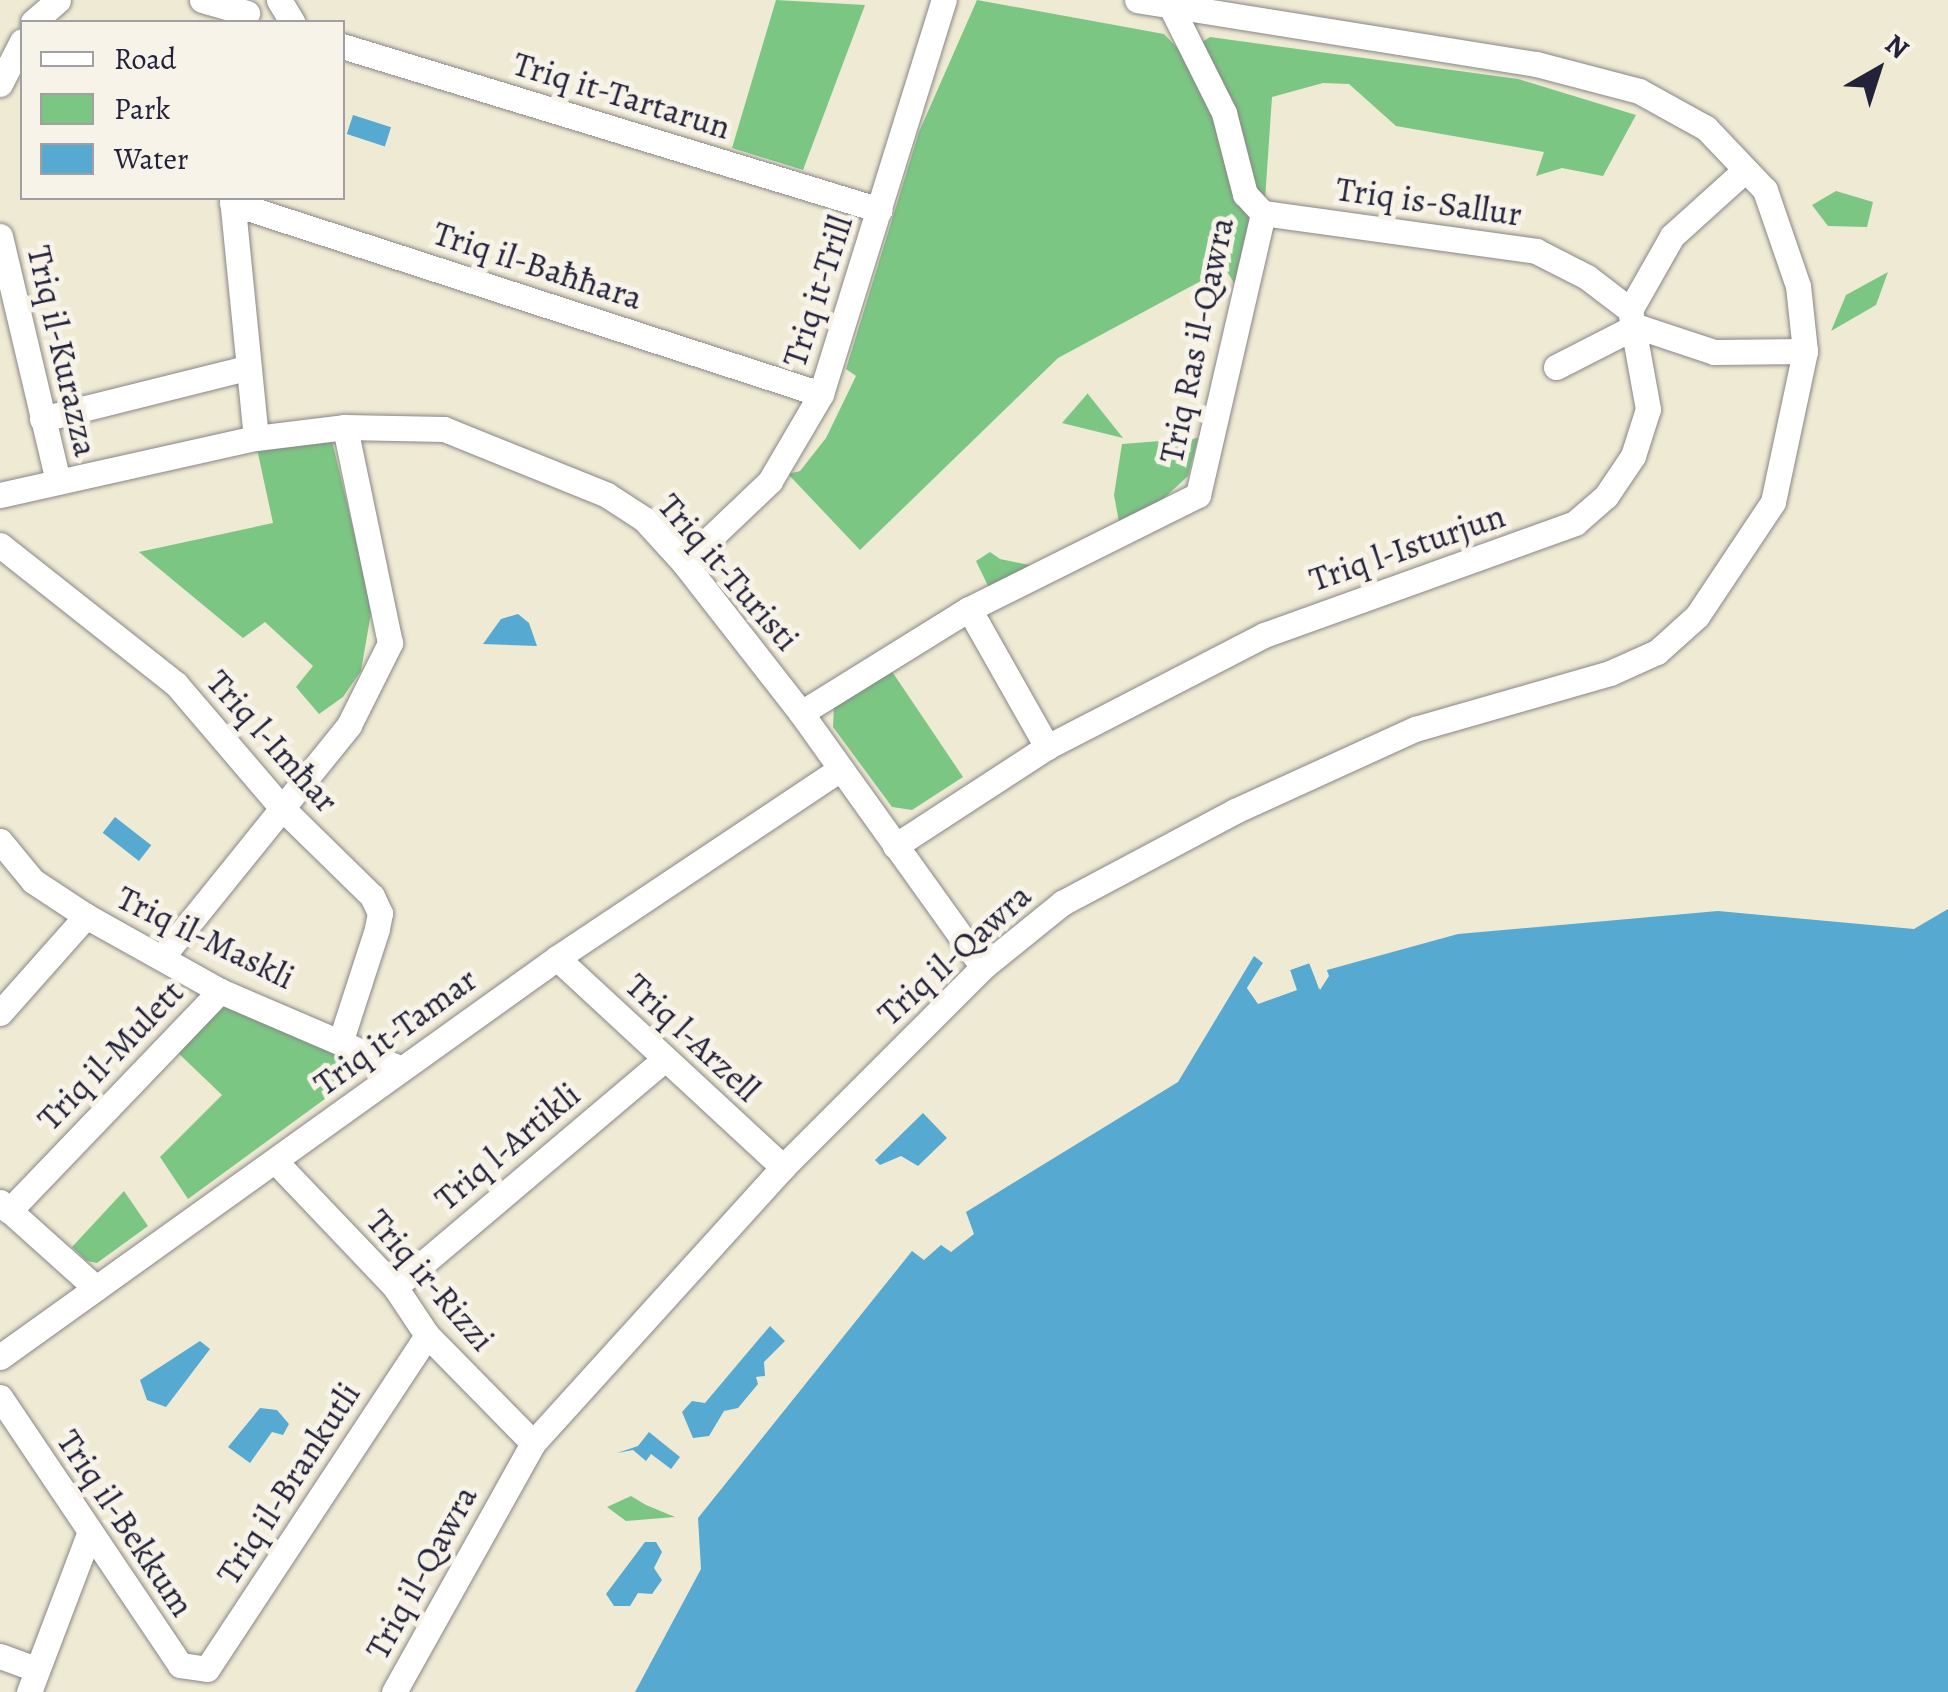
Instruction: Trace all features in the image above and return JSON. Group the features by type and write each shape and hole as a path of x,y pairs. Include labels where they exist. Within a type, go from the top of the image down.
{"street":[{"path":"35,20 58,0"},
{"path":"202,0 250,12"},
{"name":"Triq it-Trill","path":"684,564 770,481 821,394 944,0"},
{"path":"1136,0 1536,64 1638,91 1706,128 1765,190 1793,271 1805,350"},
{"name":"Triq Ras il-Qawra","path":"801,713 969,609 1198,495 1263,213 1245,194 1224,114 1171,7"},
{"path":"0,84 20,45"},
{"name":"Triq it-Tartarun","path":"345,47 880,210"},
{"path":"1556,367 1633,318 1672,236 1745,170"},
{"path":"232,200 256,438"},
{"name":"Triq il-Baħħara","path":"232,200 821,394"},
{"name":"Triq is-Sallur","path":"1263,213 1536,252 1587,277 1633,318 1714,352 1805,350"},
{"name":"Triq il-Kurazza","path":"0,236 58,481"},
{"name":"Triq l-Isturjun","path":"895,846 1047,747 1264,634 1575,522 1606,496 1633,456 1648,409 1633,318"},
{"name":"Triq il-Qawra","path":"394,1692 534,1443 783,1167 983,968 1062,903 1235,810 1415,729 1610,673 1657,652 1697,616 1773,502 1805,350"},
{"path":"42,418 246,368"},
{"path":"162,957 349,725 390,642 345,427"},
{"name":"Triq it-Turisti","path":"0,496 256,438 345,427 444,429 534,463 644,519 801,713 983,968"},
{"name":"Triq l-Imħar","path":"0,545 176,684 281,807 372,896 380,913 342,1038"},
{"path":"969,609 1047,747"},
{"name":"Triq it-Tamar","path":"0,1358 276,1163 400,1068 838,770"},
{"name":"Triq il-Maskli","path":"0,841 33,880 86,916 220,991 342,1038 400,1068"},
{"path":"0,1013 86,916"},
{"name":"Triq l-Arzell","path":"557,958 783,1167"},
{"name":"Triq il-Mulett","path":"5,1206 220,991"},
{"name":"Triq l-Artikli","path":"396,1287 664,1060"},
{"name":"Triq ir-Rizzi","path":"276,1163 396,1287 427,1336 534,1443"},
{"path":"5,1206 96,1288"},
{"name":"Triq il-Brankutli","path":"207,1669 427,1336"},
{"name":"Triq il-Bekkum","path":"0,1397 88,1534 180,1665 207,1669"},
{"path":"0,1656 32,1681 88,1534"}],"green space":[{"path":"776,0 865,5 803,170 732,148"},
{"path":"977,0 1164,34 1190,61 1214,102 1251,225 1247,269 1234,283 1225,268 1058,358 860,550 788,474 800,471 826,438 856,376 846,369 919,132"},
{"path":"1210,37 1518,79 1636,115 1603,176 1562,168 1536,176 1544,152 1396,126 1349,84 1323,83 1272,97 1265,200 1255,192 1199,44"},
{"path":"1836,191 1873,202 1867,227 1828,226 1812,205"},
{"path":"1888,272 1876,305 1831,331 1846,295"},
{"path":"1088,394 1123,438 1062,423"},
{"path":"320,435 332,441 372,607 361,671 343,697 319,714 296,687 313,666 265,622 243,638 139,552 273,523 257,449"},
{"path":"1198,438 1188,476 1161,501 1119,522 1114,495 1122,444"},
{"path":"990,552 1000,559 1034,566 989,588 976,561"},
{"path":"891,670 963,777 912,810 892,807 833,727 834,706"},
{"path":"219,1004 351,1056 359,1074 188,1199 160,1157 222,1095 174,1049"},
{"path":"124,1191 148,1226 97,1263 87,1261 72,1247"},
{"path":"631,1496 675,1517 626,1521 607,1507"}],"water":[{"path":"353,115 391,127 385,146 347,134"},
{"path":"518,614 529,623 537,646 483,644 501,619"},
{"path":"115,817 151,845 139,861 103,833"},
{"path":"1948,909 1948,1692 635,1692 701,1569 698,1518 912,1251 924,1260 941,1245 951,1252 974,1234 966,1212 1178,1082 1254,956 1263,963 1247,988 1258,1003 1296,990 1290,970 1310,963 1319,989 1327,970 1458,934 1718,911 1914,929"},
{"path":"923,1113 947,1138 918,1166 901,1156 880,1165 875,1160"},
{"path":"770,1326 785,1341 764,1362 765,1376 756,1377 758,1384 738,1408 724,1411 709,1436 693,1438 682,1412 692,1401 705,1403"},
{"path":"200,1341 210,1349 166,1407 147,1400 140,1380"},
{"path":"260,1408 277,1410 289,1424 283,1435 272,1432 250,1463 228,1447"},
{"path":"649,1432 680,1457 671,1469 651,1454 646,1461 633,1450 617,1453 638,1446"},
{"path":"645,1542 656,1542 662,1552 654,1568 662,1580 652,1594 638,1593 630,1606 614,1606 606,1594"}],"pier":[{"path":"1311,958 1321,978 1325,965 1329,976 1320,990 1309,963 1290,970 1297,990 1258,1004 1247,988 1263,963 1253,988 1260,998 1290,987 1285,970"}]}
